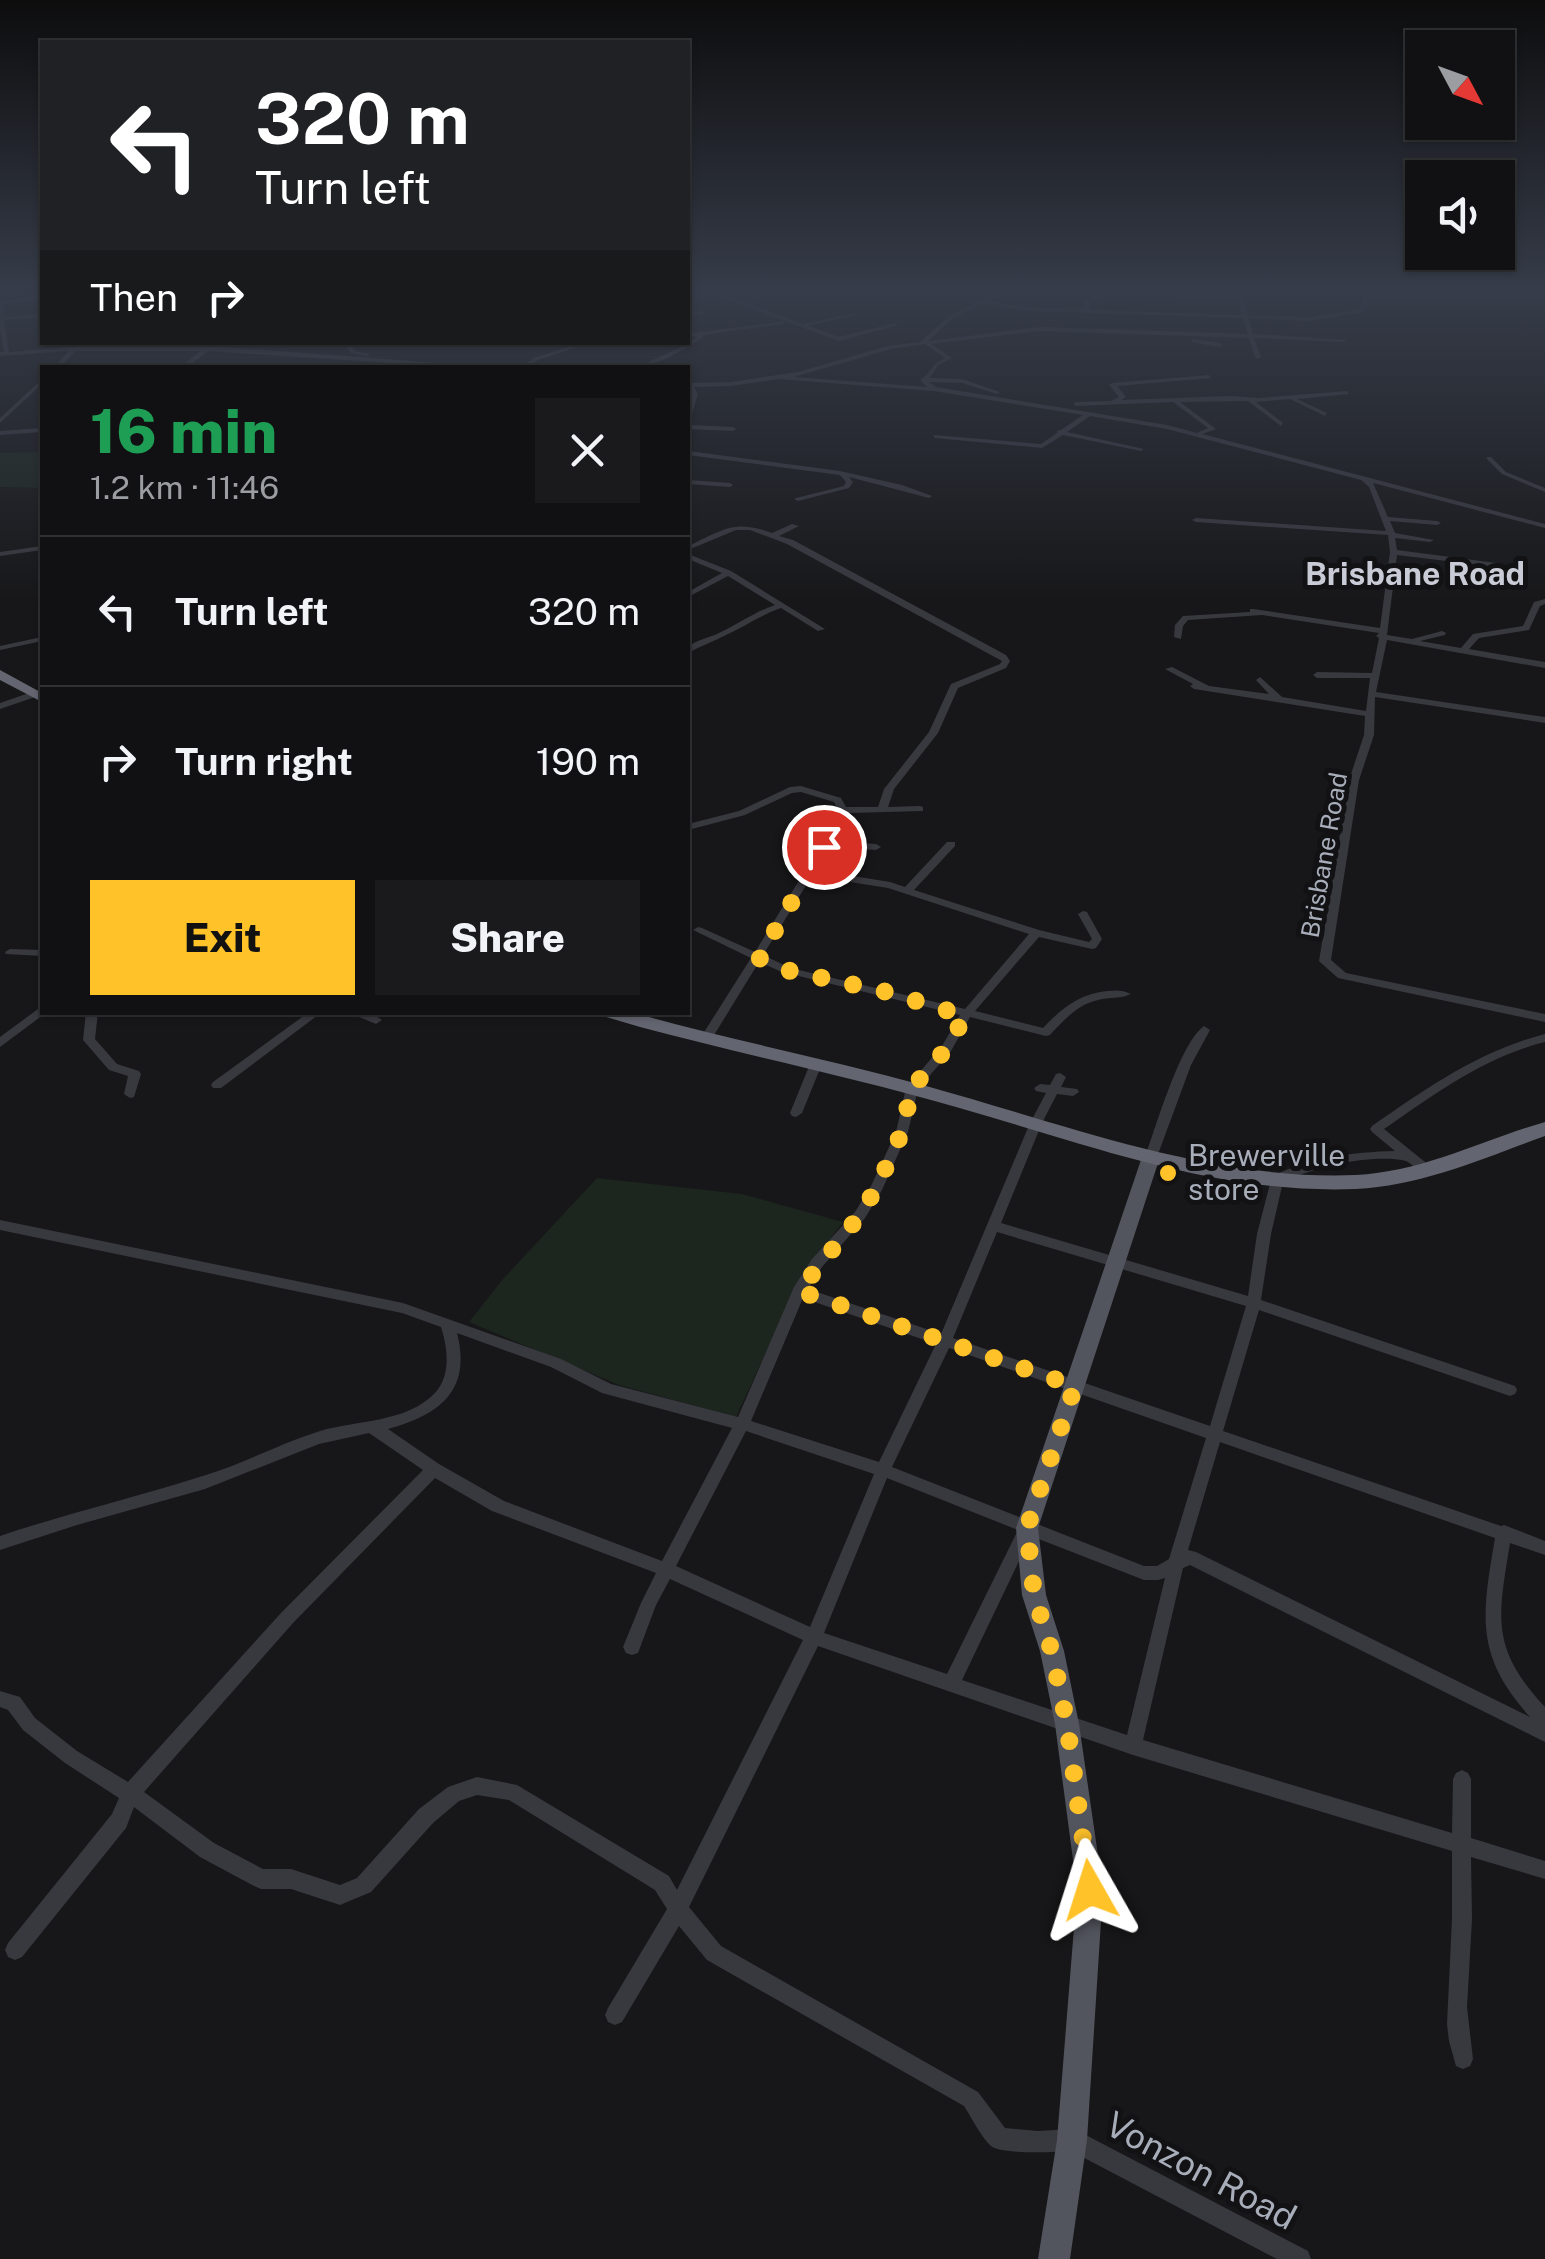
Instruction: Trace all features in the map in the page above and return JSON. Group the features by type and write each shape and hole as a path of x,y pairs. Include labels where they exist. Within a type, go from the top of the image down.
{"highway":[{"path":"0,674 39,696"},
{"path":"622,1015 912,1088 1151,1157 1277,1179 1358,1182 1426,1169 1545,1129"}],"main road":[{"path":"1054,2259 1072,2140 1090,1890 1067,1724 1052,1652 1034,1594 1027,1528 1151,1157"}],"street":[{"path":"0,421 30,392"},
{"path":"33,392 37,399"},
{"path":"955,392 1189,432 1545,526"},
{"path":"1000,392 1056,402 1108,405 1348,393"},
{"path":"1108,405 1123,397 1119,392"},
{"path":"1290,398 1324,414"},
{"path":"1174,400 1213,429 1189,432"},
{"path":"1250,400 1281,424"},
{"path":"0,406 16,406"},
{"path":"923,432 1042,446 1089,414"},
{"path":"690,427 732,429"},
{"path":"0,433 40,430"},
{"path":"1059,432 1140,449"},
{"path":"690,453 893,483 929,496"},
{"path":"1489,458 1504,473 1543,488"},
{"path":"843,475 854,468"},
{"path":"798,499 847,487 850,482 843,475"},
{"name":"Brisbane Road","path":"1362,477 1372,486 1386,518 1394,552 1371,694 1369,735 1354,780 1326,961 1342,976 1545,1018"},
{"path":"690,482 730,485"},
{"path":"1386,518 1437,523"},
{"path":"1196,520 1430,540"},
{"path":"690,547 741,526 772,536 932,617 1006,662 992,672 954,686 933,733 889,789 883,807"},
{"path":"772,536 795,526"},
{"path":"0,554 40,548"},
{"path":"1394,552 1496,565"},
{"path":"690,557 728,574 821,629"},
{"path":"690,594 728,574"},
{"path":"1461,649 1476,636 1526,628 1537,604 1545,602"},
{"path":"690,648 722,634 745,617 780,606"},
{"path":"1253,611 1545,665"},
{"path":"1178,637 1179,626 1186,618 1266,614"},
{"path":"1413,640 1442,633"},
{"path":"0,648 40,640"},
{"path":"1169,668 1207,687"},
{"path":"1317,676 1376,676"},
{"path":"1260,680 1280,699"},
{"path":"1194,686 1370,714"},
{"path":"1371,694 1545,720"},
{"path":"0,706 39,696"},
{"path":"690,827 725,819 801,788 838,800 845,810"},
{"path":"845,810 920,808"},
{"path":"707,1037 759,958 845,810"},
{"path":"826,844 876,847"},
{"path":"907,891 950,844"},
{"path":"807,872 907,891 1036,933 1092,946 1098,939 1084,914"},
{"path":"698,930 786,970 887,992 965,1016 1046,1032 1083,999 1095,994 1125,994"},
{"path":"632,1648 742,1424 799,1291 860,1215 877,1187 902,1132 912,1088 947,1048 965,1016 1036,933"},
{"path":"10,952 40,953"},
{"path":"0,1043 40,1013"},
{"path":"92,1015 89,1040 113,1066 135,1074 130,1094"},
{"path":"216,1085 313,1015"},
{"path":"361,1015 376,1020"},
{"path":"1151,1157 1185,1065 1204,1030"},
{"path":"1426,1169 1376,1129 1443,1084 1518,1043 1545,1038"},
{"path":"796,1113 816,1064"},
{"path":"615,2015 678,1909 814,1637 1052,1084 1073,1092"},
{"path":"1133,1746 1177,1561 1254,1302 1277,1179 1301,1167 1332,1160 1407,1156"},
{"path":"0,1226 403,1308 556,1364 608,1389 742,1424 883,1470 1144,1573 1158,1573 1190,1557 1545,1733"},
{"path":"993,1226 1254,1302 1510,1390"},
{"path":"799,1291 1545,1548"},
{"path":"0,1543 206,1481 334,1434 374,1428 412,1416 435,1402 449,1386 454,1370 454,1341 448,1324"},
{"path":"374,1428 434,1470 498,1506 667,1570 814,1637 1133,1746 1545,1870"},
{"path":"15,1950 118,1821 130,1794 287,1618 434,1470"},
{"path":"951,1684 1027,1528"},
{"path":"1504,1532 1491,1632 1499,1663 1514,1689 1545,1720"},
{"path":"0,1699 14,1703 29,1724 70,1757 130,1794 207,1850 260,1879 290,1879 340,1895 364,1885 401,1841 454,1794 477,1786 511,1792 662,1883 714,1952 971,2099 999,2138 1072,2140"},
{"path":"1462,1779 1462,1918 1456,2003 1463,2059"},
{"name":"Vonzon Road","path":"1072,2140 1300,2259"}],"shaded area":[{"path":"40,452 40,488 0,487 0,453"},
{"path":"597,1178 742,1194 843,1222 801,1277 736,1417 619,1385 469,1322 503,1279"}],"place":[{"name":"Brewerville store","path":"1168,1173"}],"district":[{"name":"Brisbane Road","path":"1415,574"}],"route":[{"path":"824,847 759,958 786,970 887,992 965,1016 947,1048 912,1088 902,1132 877,1187 860,1215 799,1291 1075,1386 1027,1528 1034,1594 1052,1652 1067,1724 1090,1890"}]}
